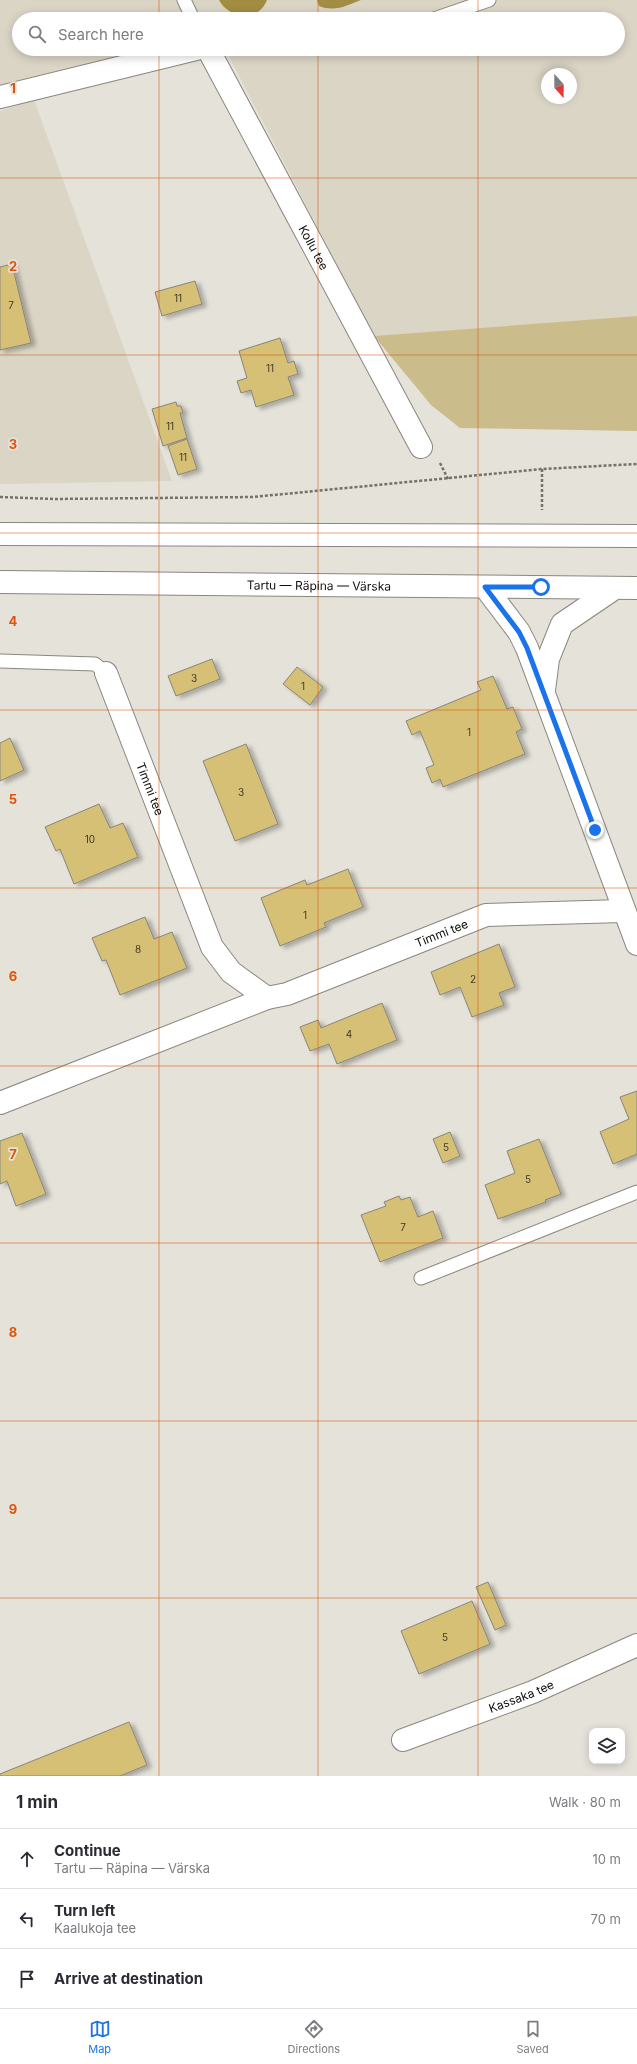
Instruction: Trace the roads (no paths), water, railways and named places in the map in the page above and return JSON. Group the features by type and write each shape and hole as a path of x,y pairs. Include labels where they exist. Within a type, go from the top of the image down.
{"street":[{"path":"0,97 167,56"},
{"name":"Kollu tee","path":"212,56 421,447"},
{"path":"0,534 637,536"},
{"name":"Tartu — Räpina — Värska","path":"0,582 637,588"},
{"path":"485,587 519,632 623,911 637,944"},
{"path":"543,694 548,659 562,624 615,588"},
{"name":"Timmi tee","path":"106,673 212,947 231,972 267,998"},
{"name":"Timmi tee","path":"0,1103 267,998 287,994 486,915 623,911"},
{"name":"Kassaka tee","path":"402,1740 532,1692 637,1645"}],"lane":[{"path":"184,0 190,12"},
{"path":"454,12 489,0"},
{"path":"0,661 95,664 106,673"},
{"path":"421,1278 637,1192"}]}
